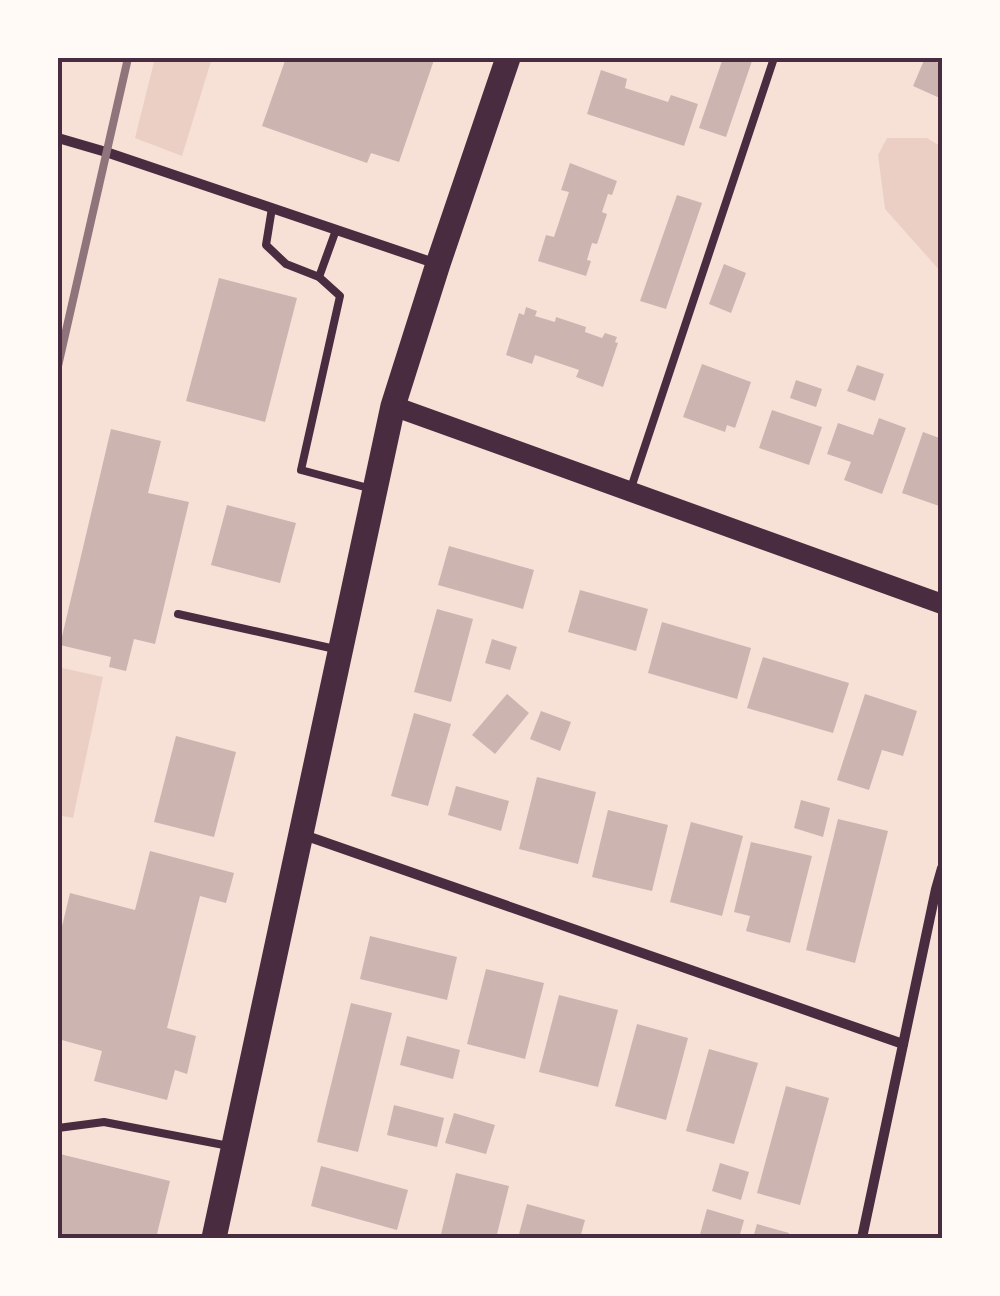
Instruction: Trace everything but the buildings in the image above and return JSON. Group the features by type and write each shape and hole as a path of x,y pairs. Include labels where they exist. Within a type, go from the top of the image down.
{"main road":[{"path":"214,1238 393,406 508,58"},
{"path":"393,406 942,604"}],"street":[{"path":"58,138 438,264"},
{"path":"301,834 903,1044"},
{"path":"862,1238 942,868"}],"lane":[{"path":"630,491 774,58"},
{"path":"272,208 266,244 286,264 319,277 340,296 301,470 374,489"},
{"path":"319,277 336,230"},
{"path":"178,614 340,650"},
{"path":"58,1128 104,1122 234,1147"}],"shaded area":[{"path":"155,58 212,58 182,156 135,138"},
{"path":"887,138 927,138 942,147 942,273 885,209 878,155"},
{"path":"58,667 103,677 73,818 58,815"}],"railway":[{"path":"58,366 128,58"}]}
